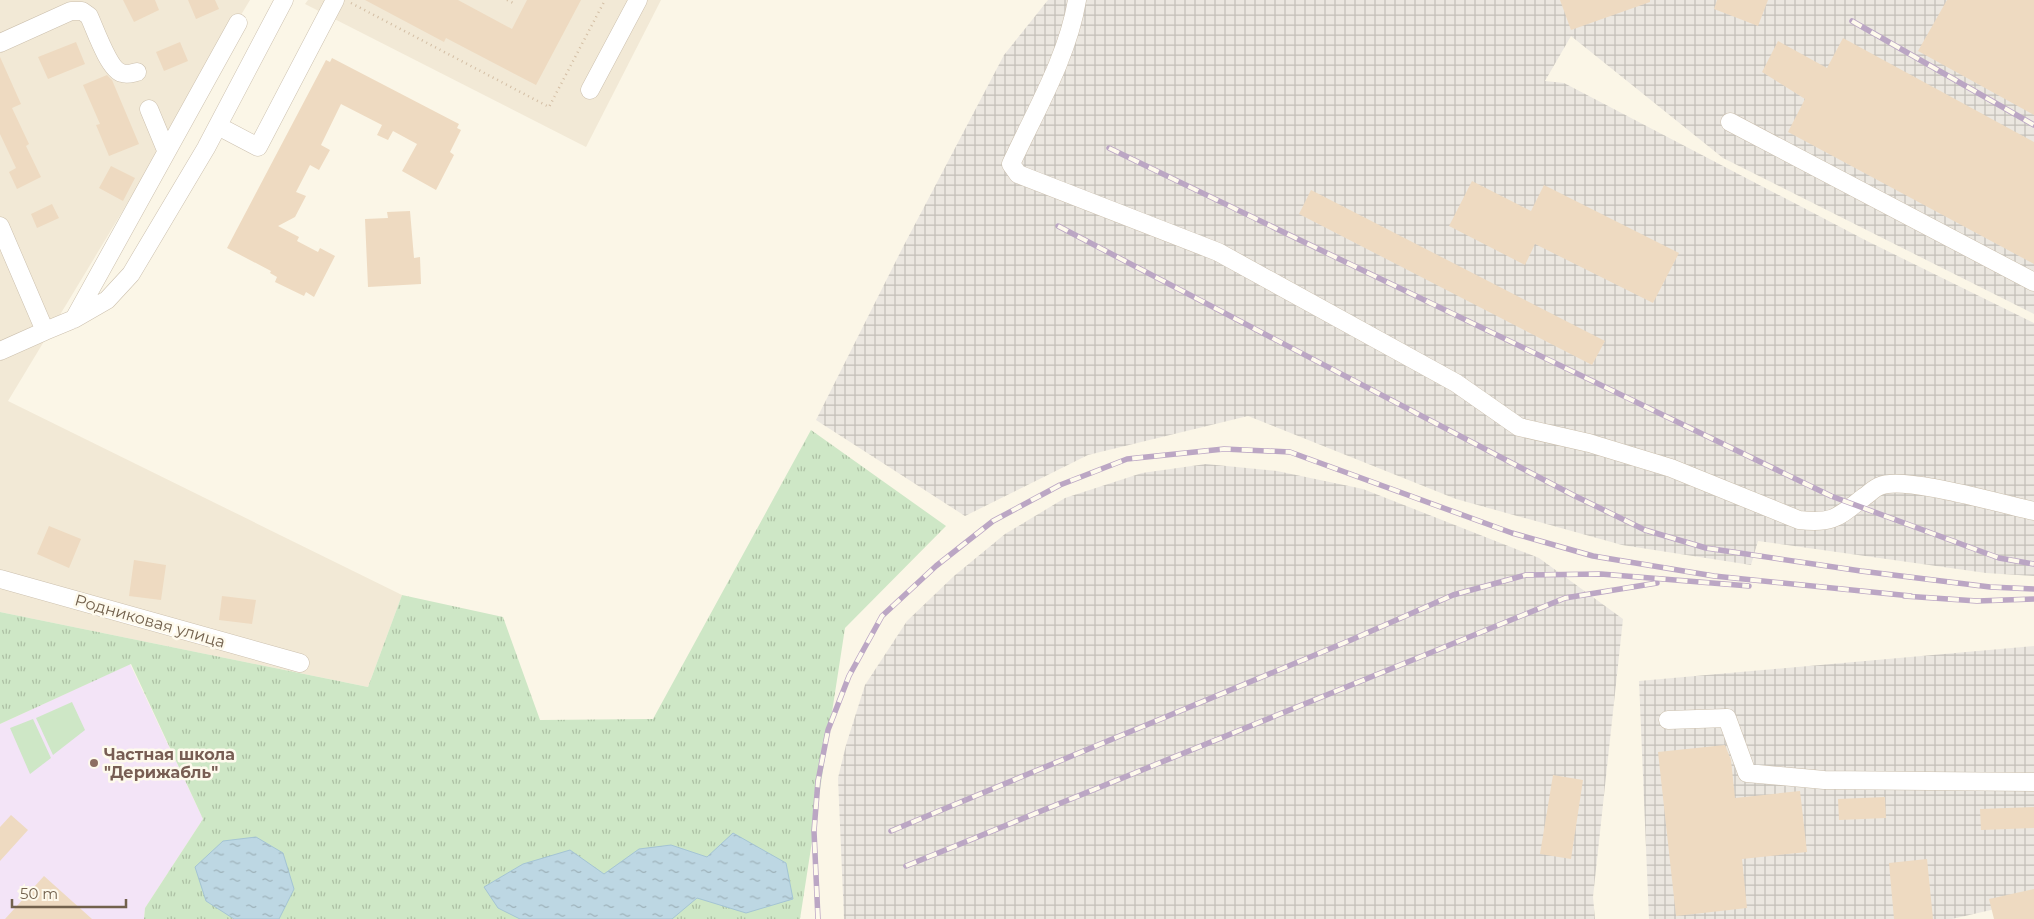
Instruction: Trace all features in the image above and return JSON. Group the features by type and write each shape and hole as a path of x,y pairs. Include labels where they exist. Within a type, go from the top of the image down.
{"street":[{"path":"0,351 74,319 107,300 131,274 218,126 284,0"},
{"path":"218,126 258,147 335,0"},
{"path":"590,90 638,0"},
{"path":"1077,0 1073,22 1054,70 1011,164 1018,174 1218,252 1456,383 1519,427 1589,443 1671,468 1799,520 1815,522 1836,519 1880,486 1894,483 1925,486 2034,511"},
{"path":"0,43 71,12 82,11 89,16 112,65 120,73 130,74 137,72"},
{"path":"74,319 238,23"},
{"path":"149,109 166,150"},
{"path":"1730,122 2034,282"},
{"path":"0,226 45,331"},
{"name":"Родниковая улица","path":"0,579 300,663"},
{"path":"1668,720 1727,718 1747,772 1824,780 2034,782"}],"path":[{"path":"345,0 549,107 604,1"},
{"path":"507,0 513,3 514,0"}],"shaded area":[{"path":"0,0 250,0 8,401 402,595 368,687 0,612"},
{"path":"308,0 661,0 586,147 305,4"},
{"path":"1048,0 2034,0 2034,314 1723,158 1571,36 1545,81 1564,83 1867,241 2034,323 2034,576 1986,573 1758,541 1751,565 1622,545 1456,499 1248,416 1088,455 965,516 816,420 903,247 1004,55"},
{"path":"1206,464 1277,471 1363,489 1539,558 1623,619 1593,897 1595,919 844,919 838,778 846,745 865,685 907,621 954,576 1005,534 1065,498 1142,473"},
{"path":"2034,646 2034,900 1952,919 1649,919 1639,681"},
{"name":"Частная школа \"Дерижабль\"","path":"130,664 203,819 145,908 144,919 0,919 0,724"}],"green space":[{"path":"811,430 946,526 845,628 800,919 144,919 145,908 203,819 131,664 0,724 0,612 368,687 402,595 503,617 540,720 653,719"},
{"path":"72,702 85,730 53,755 36,718"},
{"path":"33,719 51,758 30,774 10,728"}],"water":[{"path":"733,833 786,863 793,899 746,913 697,898 672,919 520,919 498,908 484,887 523,864 570,850 604,874 639,849 671,845 707,857"},
{"path":"256,837 283,853 294,889 279,919 234,919 206,901 195,867 223,841"}],"building":[{"path":"123,0 155,0 159,10 134,22"},
{"path":"188,0 215,0 219,9 196,19"},
{"path":"365,0 458,0 512,29 527,0 581,0 536,85 446,38 444,42"},
{"path":"1560,0 1650,0 1650,2 1571,30"},
{"path":"1717,0 1768,0 1758,26 1714,9"},
{"path":"1947,0 2034,0 2034,115 1918,51"},
{"path":"1843,38 2034,142 2034,264 1788,132 1805,99 1762,72 1778,41 1827,68"},
{"path":"76,42 85,64 48,79 38,57"},
{"path":"180,42 188,61 164,71 156,52"},
{"path":"0,57 21,104 12,108 29,144 26,146 41,177 17,189 9,172 16,168 0,134"},
{"path":"332,58 459,124 457,128 461,130 450,152 454,155 436,190 402,171 417,144 393,131 388,140 377,135 382,125 341,104 321,145 330,150 319,170 310,165 296,192 306,196 295,217 278,226 299,237 297,241 318,252 320,248 335,256 314,297 306,292 304,296 275,282 277,277 270,273 271,271 227,248 326,60 330,62"},
{"path":"107,75 112,80 139,144 109,156 96,125 100,124 83,85"},
{"path":"111,166 135,178 123,201 99,188"},
{"path":"1472,181 1531,211 1544,185 1679,253 1653,303 1535,244 1525,265 1449,226"},
{"path":"1311,190 1605,341 1592,365 1299,214"},
{"path":"52,204 59,218 37,228 31,214"},
{"path":"410,211 414,258 420,257 421,284 368,287 365,219 388,218 387,212"},
{"path":"49,526 81,539 69,568 37,554"},
{"path":"134,560 166,565 161,600 129,596"},
{"path":"222,596 256,600 252,624 219,620"},
{"path":"1725,745 1731,760 1735,798 1800,791 1807,852 1742,859 1747,908 1676,916 1658,752"},
{"path":"1553,775 1583,780 1571,859 1540,854"},
{"path":"1885,797 1886,818 1839,820 1838,799"},
{"path":"2034,807 2034,828 1981,830 1980,809"},
{"path":"11,815 28,830 0,861 0,827"},
{"path":"1927,859 1933,919 1894,919 1889,863"},
{"path":"44,876 92,919 5,919"},
{"path":"2034,889 2034,919 1994,919 1989,899"}],"railway":[{"path":"1852,21 2034,125"},
{"path":"1109,148 1831,496 1999,558 2034,564"},
{"path":"1058,226 1573,495 1645,530 1706,548 1861,571 1990,587 2034,589"},
{"path":"818,919 814,831 818,781 828,730 849,676 882,616 936,566 993,521 1060,485 1127,459 1224,449 1290,452 1512,533 1593,556 1714,576 1911,596"},
{"path":"891,831 1351,640 1453,595 1526,575 1601,574 1749,586"},
{"path":"906,866 1565,598 1657,583"},
{"path":"1904,596 1977,601 2034,599"}],"place":[{"name":"Частная школа \"Дерижабль\"","path":"94,763"}]}
